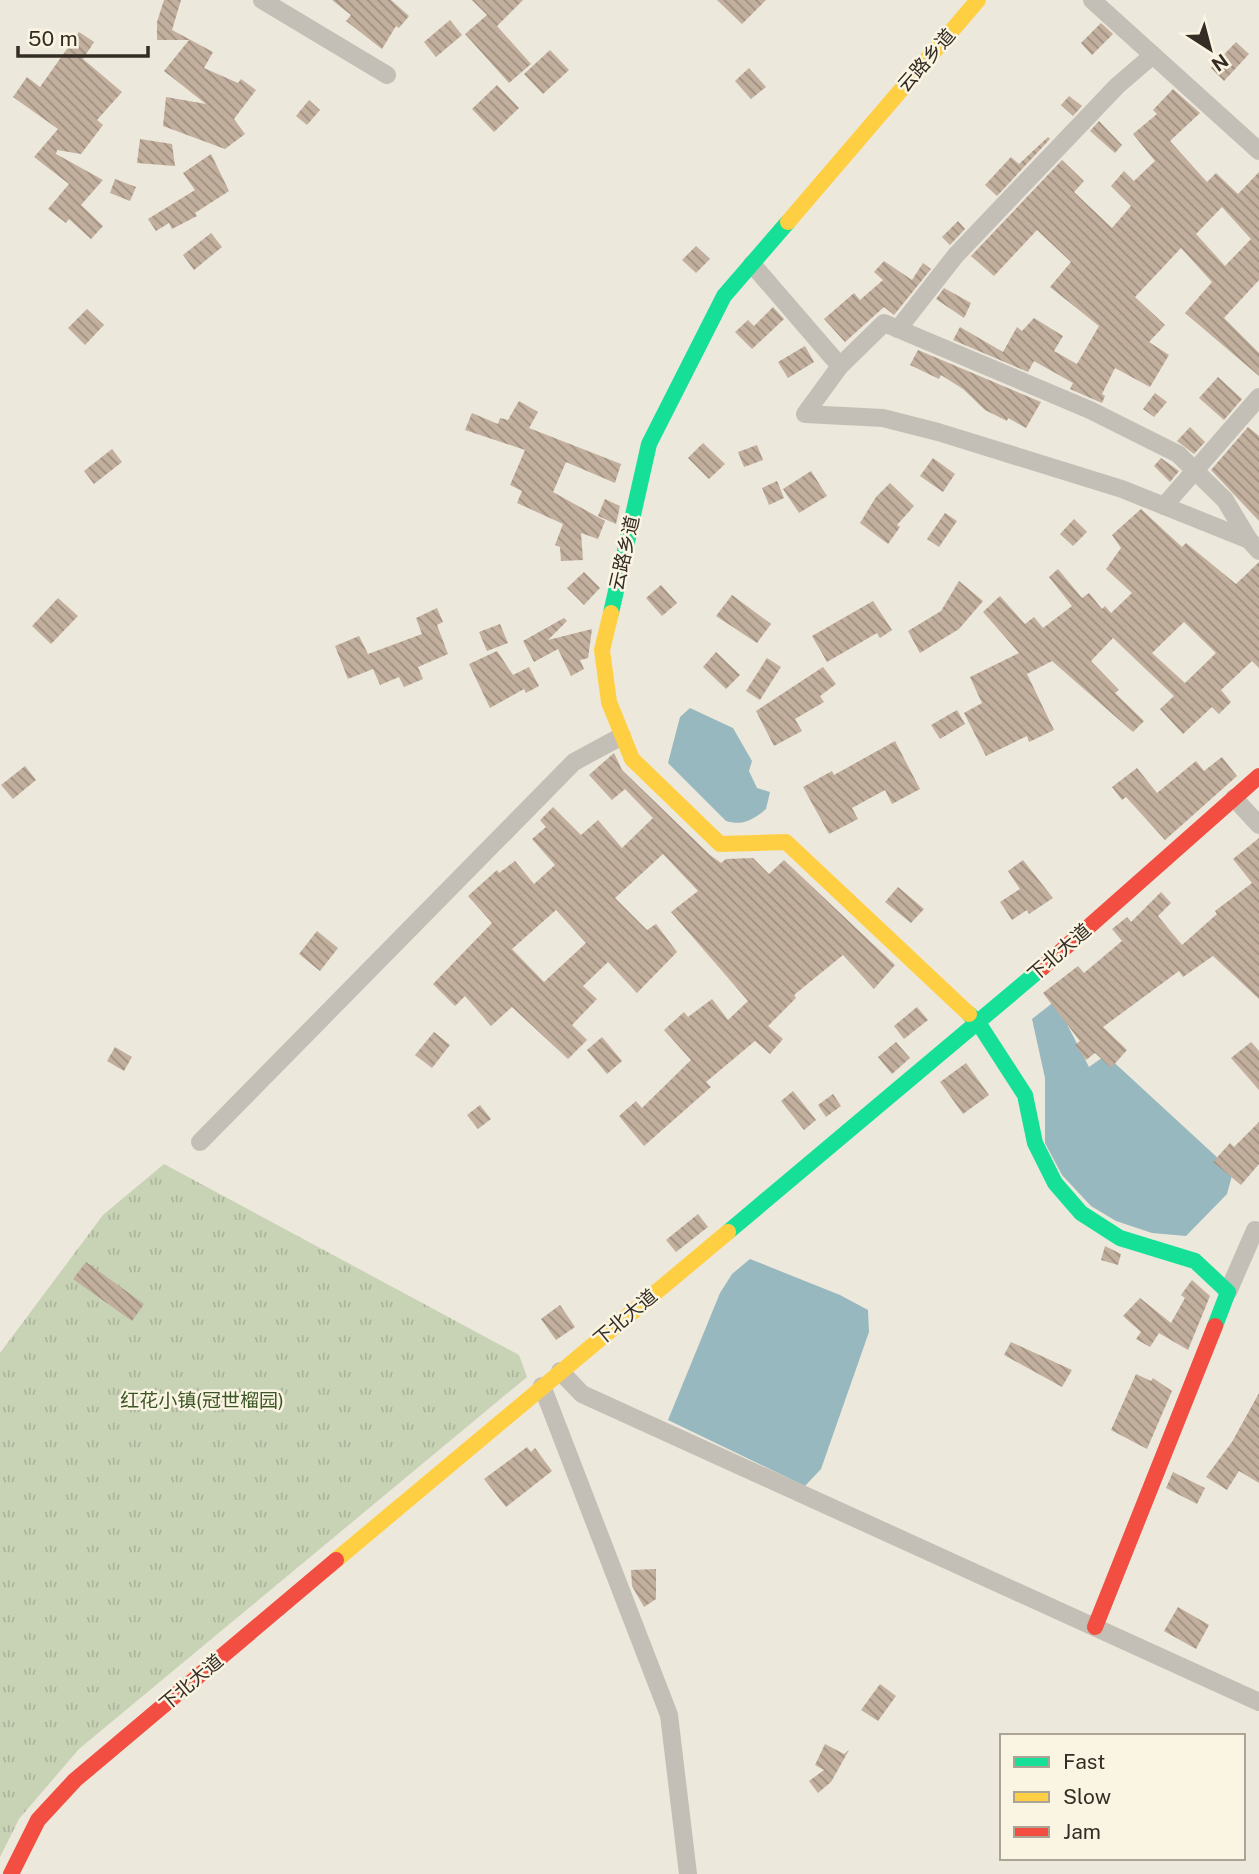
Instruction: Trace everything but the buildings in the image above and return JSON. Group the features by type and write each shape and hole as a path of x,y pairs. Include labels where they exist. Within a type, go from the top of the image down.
{"street":[{"path":"262,0 387,75"},
{"name":"云路乡道","path":"978,0 724,296 649,444 602,650 609,702 632,759 720,844 786,842 979,1024 1025,1095 1035,1143 1055,1183 1081,1213 1120,1238 1195,1261 1228,1292"},
{"path":"1092,0 1259,151"},
{"path":"898,329 956,255 1117,86 1153,55"},
{"path":"752,264 840,366"},
{"path":"884,323 1090,410 1178,454 1225,500 1254,546 1122,489 938,432 883,418 805,414 840,366 884,323"},
{"path":"1164,506 1259,397"},
{"path":"200,1142 574,762 622,736"},
{"name":"下北大道","path":"11,1874 38,1820 75,1780 542,1386 979,1024 1259,776"},
{"path":"1234,798 1259,825"},
{"path":"1095,1627 1228,1292 1255,1230 1259,1233"},
{"path":"560,1371 582,1394 1259,1702"},
{"path":"542,1386 669,1715 688,1874"}],"green space":[{"name":"红花小镇(冠世榴园)","path":"164,1164 519,1355 527,1377 79,1749 19,1819 0,1857 0,1353 103,1215"}],"water":[{"path":"690,708 733,728 752,761 749,771 757,788 770,792 766,809 757,816 742,822 726,821 668,763 680,717"},
{"path":"1055,1001 1089,1067 1106,1055 1233,1172 1227,1194 1186,1236 1152,1233 1116,1221 1091,1206 1062,1175 1045,1143 1045,1078 1032,1019"},
{"path":"750,1259 840,1295 868,1310 869,1332 821,1469 805,1486 668,1420 720,1293 732,1274"}],"traffic: fast":[{"path":"611,613 649,444 724,296 788,222"},
{"path":"728,1232 1042,968"},
{"path":"969,1014 979,1024 1025,1095 1035,1143 1055,1183 1081,1213 1120,1238 1195,1261 1228,1292 1215,1326"}],"traffic: slow":[{"path":"788,222 978,0"},
{"path":"611,613 602,650 609,702 632,759 720,844 786,842 969,1014"},
{"path":"336,1560 728,1232"}],"traffic: jam":[{"path":"1042,968 1259,776"},
{"path":"1095,1627 1215,1326"},
{"path":"11,1874 38,1820 75,1780 336,1560"}]}
